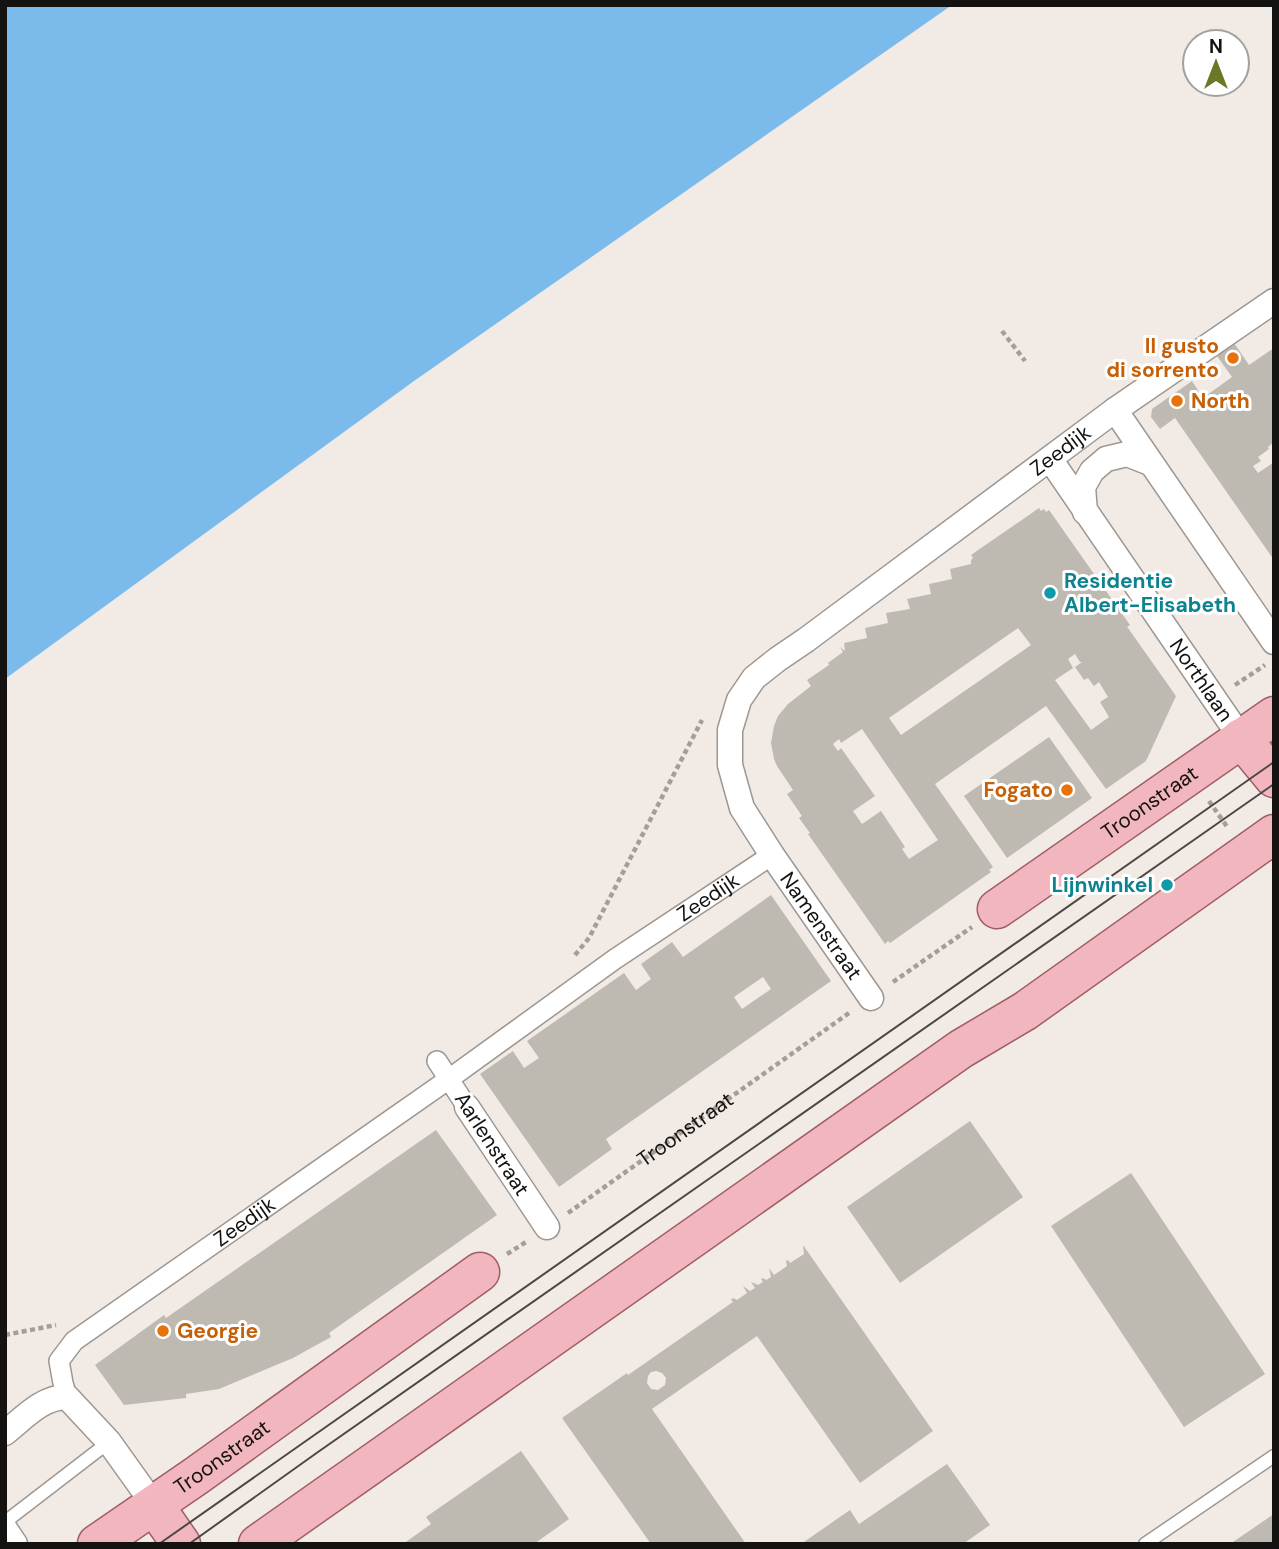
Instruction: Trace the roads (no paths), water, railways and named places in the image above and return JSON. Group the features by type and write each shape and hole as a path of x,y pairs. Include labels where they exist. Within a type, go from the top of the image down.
{"main road":[{"name":"Troonstraat","path":"997,909 1274,716"},
{"name":"Northlaan","path":"1241,738 1274,778"},
{"path":"258,1544 961,1049 1026,1012 1260,844"},
{"name":"Troonstraat","path":"97,1544 480,1272"},
{"path":"154,1505 181,1544"}],"street":[{"name":"Zeedijk","path":"67,1397 62,1383 60,1361 74,1341 449,1079 615,959 772,855 742,808 730,765 730,730 739,700 754,678 1115,410 1274,301"},
{"path":"1115,410 1274,642"},
{"path":"1085,512 1083,486 1092,471 1106,458 1127,454 1150,463"},
{"name":"Northlaan","path":"1050,459 1241,738"},
{"name":"Namenstraat","path":"772,855 871,998"},
{"name":"Aarlenstraat","path":"437,1061 547,1227"},
{"path":"5,1433 44,1402 57,1397 67,1397 108,1442 154,1505"},
{"path":"5,1529 15,1544"}],"lane":[{"path":"5,1522 108,1442"},
{"path":"1144,1544 1274,1456"}],"water":[{"path":"5,5 952,5 414,381 5,679"}],"tram line":[{"path":"159,1544 1274,762"},
{"path":"189,1544 1274,784"}],"place":[{"name":"Il gusto di sorrento","path":"1233,358"},
{"name":"North","path":"1177,401"},
{"name":"Residentie Albert-Elisabeth","path":"1050,593"},
{"name":"Fogato","path":"1067,790"},
{"name":"Lijnwinkel","path":"1167,885"},
{"name":"Georgie","path":"163,1331"}]}
